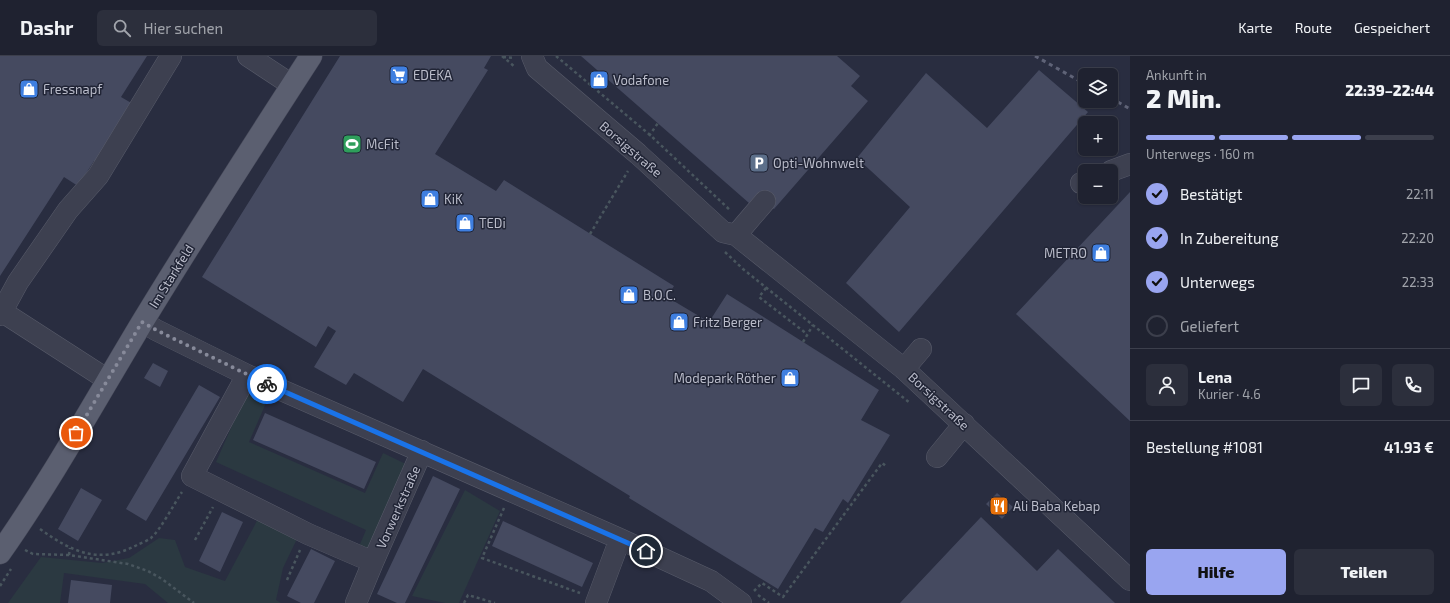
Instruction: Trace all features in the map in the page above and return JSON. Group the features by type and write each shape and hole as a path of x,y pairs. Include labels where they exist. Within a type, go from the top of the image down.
{"main road":[{"name":"Im Starkfeld","path":"3,547 108,380 142,322 311,56"}],"street":[{"path":"108,380 0,313 18,282 68,210 98,176 171,56"},
{"path":"248,56 292,85"},
{"name":"Borsigstraße","path":"533,56 537,68 641,149 723,232 736,235 904,369 1130,580"},
{"path":"1118,168 1130,164"},
{"path":"736,235 765,200"},
{"name":"Vorwerkstraße","path":"142,322 247,375 422,451 748,597"},
{"path":"904,369 921,349"},
{"path":"192,476 247,375"},
{"path":"937,457 964,424"},
{"name":"Vorwerkstraße","path":"356,603 422,451"},
{"name":"Vorwerkstraße","path":"192,476 308,534 373,562"},
{"path":"597,601 620,539"}],"path":[{"path":"590,234 658,123"},
{"path":"736,235 723,251 766,288 916,408"},
{"path":"766,288 759,297 807,334"},
{"path":"803,342 813,325"},
{"path":"748,597 762,583 783,597 882,463 886,466"},
{"path":"37,527 70,548 85,554 104,556 127,551 151,538 165,520 192,476"},
{"path":"195,540 222,491"},
{"path":"504,506 482,558 597,601"},
{"path":"287,580 308,534"},
{"path":"3,547 33,554 69,555 135,566 162,579 194,603"},
{"path":"69,555 70,548"},
{"path":"464,603 468,594 495,603"}],"shaded area":[{"path":"246,394 266,403 249,442 365,493 383,453 410,466 370,554 358,549 366,530 216,462"},
{"path":"465,490 500,511 459,603 445,603 412,596"},
{"path":"259,517 297,539 283,568 276,600 281,603 168,603 145,584 64,573 60,603 8,603 41,557 102,563 129,558 159,538 175,540 185,567 225,581"}],"building":[{"path":"0,56 147,56 121,97 133,104 100,165 94,161 78,186 64,177 0,276"},
{"path":"340,56 491,56 484,68 488,70 435,154 496,191 504,180 674,286 667,297 709,322 727,294 879,390 861,420 890,435 848,503 843,499 823,532 815,528 778,589 423,369 403,402 354,373 346,385 314,367 336,331 328,326 316,347 202,277"},
{"name":"Opti-Wohnwelt","path":"581,56 837,56 860,76 851,86 868,101 774,209 757,194 749,203"},
{"path":"1039,70 1078,103 1078,108 1083,108 1088,112 1085,116 1078,116 1078,124 899,332 846,283 910,207 857,158 926,73 987,128"},
{"name":"METRO","path":"1130,192 1130,421 1016,314"},
{"path":"153,363 168,371 160,387 144,378"},
{"path":"199,385 220,397 146,521 126,509"},
{"path":"265,413 376,462 364,489 253,440"},
{"path":"433,476 460,489 405,603 397,603 377,594"},
{"path":"81,488 102,500 78,541 58,529"},
{"name":"Ali Baba Kebap","path":"997,493 1013,507 1002,519 986,504"},
{"path":"222,512 243,522 220,572 199,561"},
{"path":"981,517 1037,571 1058,549 1115,603 900,603"},
{"path":"503,521 593,563 582,587 492,546"},
{"path":"311,549 335,561 314,603 301,603 287,596"},
{"path":"71,580 112,585 110,603 68,603"}],"railway":[{"path":"1035,56 1078,80"},
{"path":"1118,102 1130,109"}],"way so far":[{"path":"76,433 142,322 267,384"}],"place":[{"name":"EDEKA","path":"399,75"},
{"name":"Vodafone","path":"599,80"},
{"name":"Fressnapf","path":"29,89"},
{"name":"McFit","path":"352,144"},
{"name":"Opti-Wohnwelt","path":"759,163"},
{"name":"KiK","path":"430,199"},
{"name":"TEDi","path":"465,223"},
{"name":"METRO","path":"1101,253"},
{"name":"B.O.C.","path":"629,295"},
{"name":"Fritz Berger","path":"679,322"},
{"name":"Modepark Röther","path":"790,378"},
{"name":"Ali Baba Kebap","path":"999,506"}],"route":[{"path":"267,384 646,551"}]}
